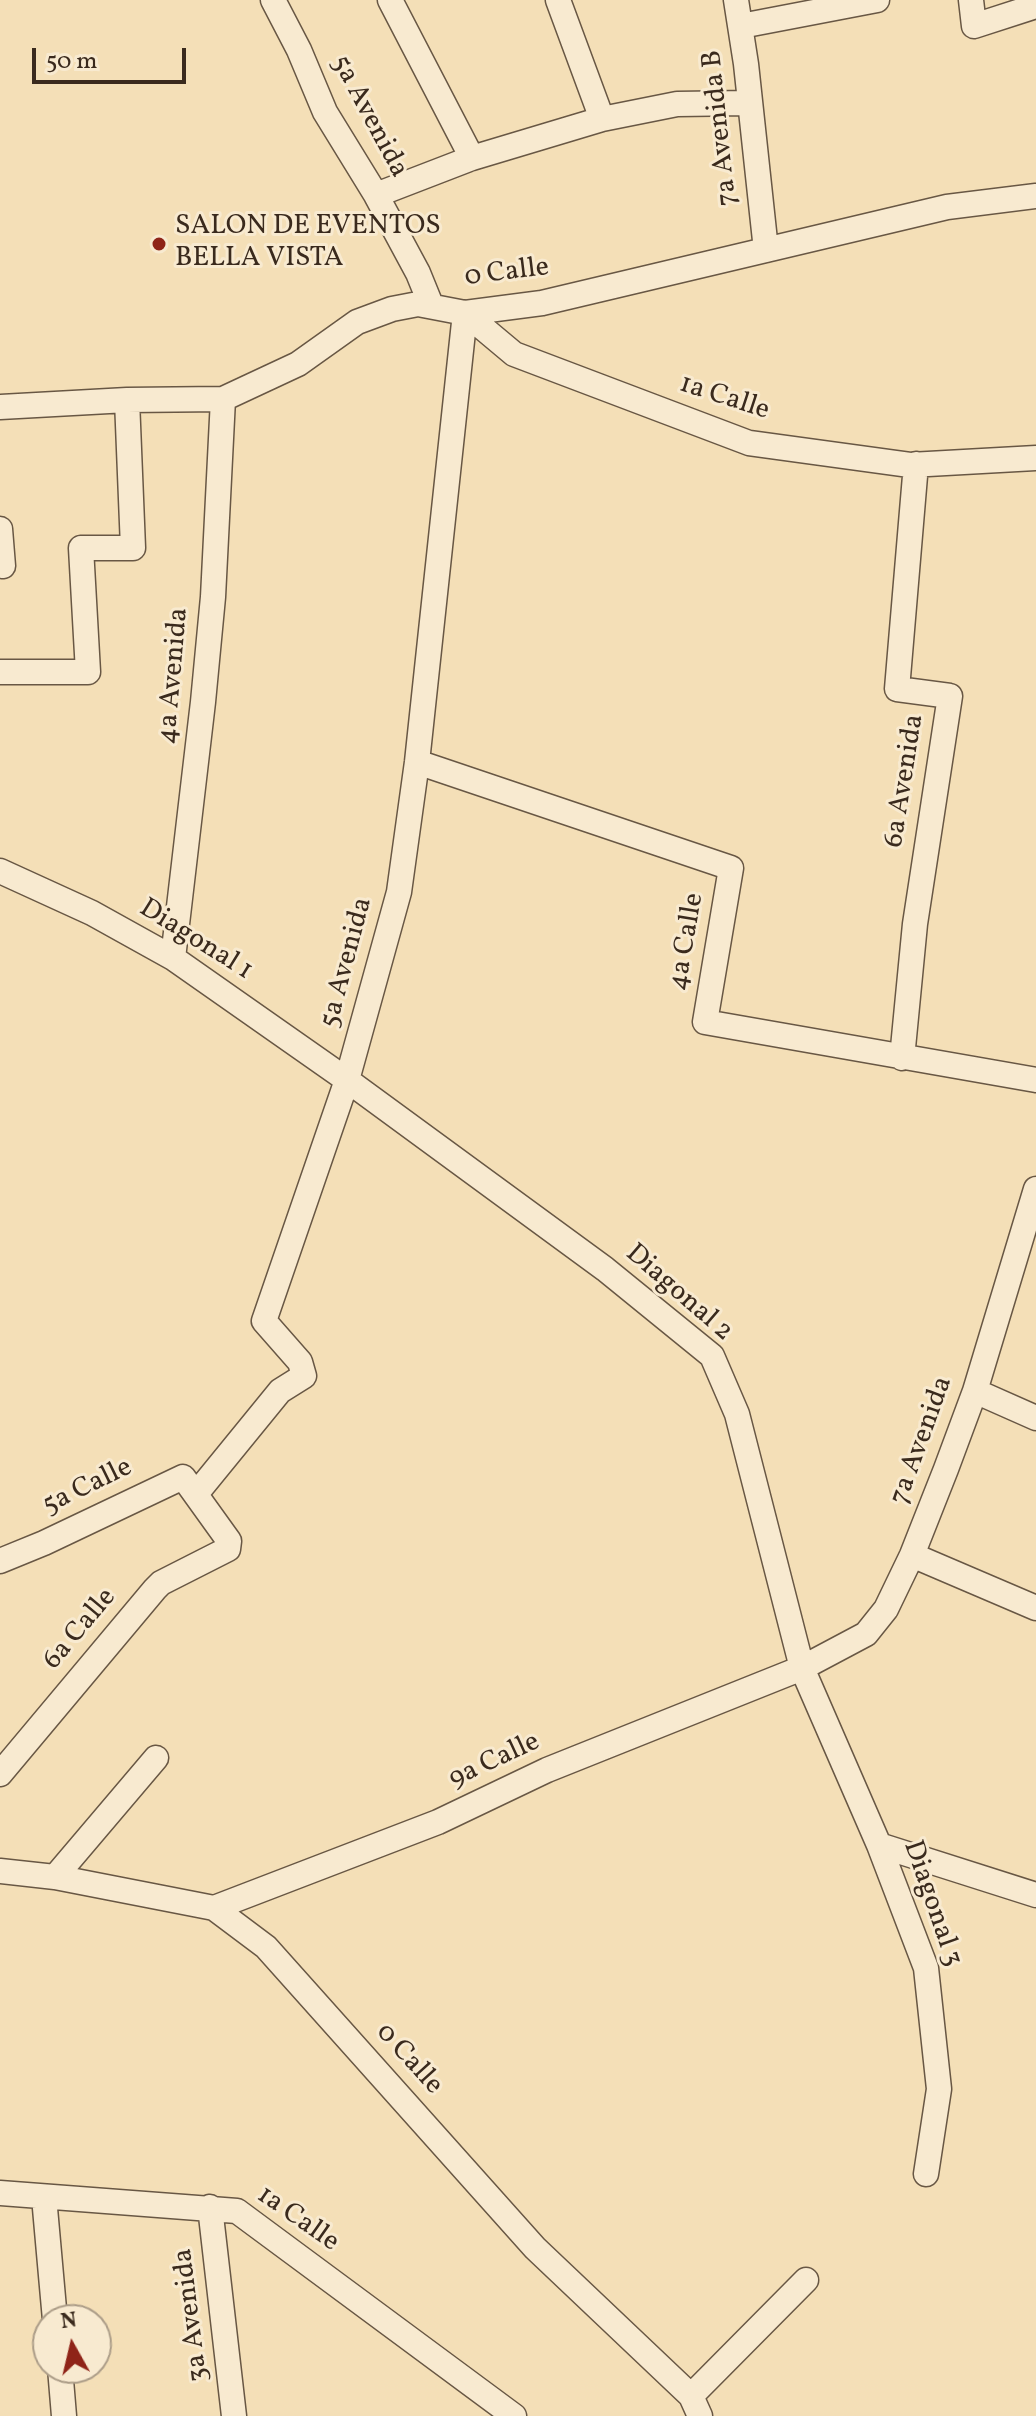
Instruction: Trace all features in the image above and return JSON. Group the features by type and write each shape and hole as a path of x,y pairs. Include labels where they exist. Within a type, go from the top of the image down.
{"street":[{"name":"5a Avenida","path":"273,0 299,50 325,112 376,195 418,273 431,305"},
{"path":"390,0 472,158"},
{"path":"558,0 602,119"},
{"name":"7a Avenida B","path":"736,0 766,250"},
{"path":"741,26 844,3 877,0"},
{"path":"971,0 974,26 1036,6"},
{"path":"376,195 472,158 602,119 677,104 748,103"},
{"name":"0 Calle","path":"0,407 127,400 223,399 298,364 357,322 392,309 418,304 465,313 542,303 947,207 1036,196"},
{"name":"5a Avenida","path":"196,1494 280,1391 304,1376 300,1362 264,1321 347,1080 399,892 417,762 465,313"},
{"name":"1a Calle","path":"465,313 514,354 749,443 916,464 1036,458"},
{"name":"4a Avenida","path":"173,958 195,790 206,672 223,399"},
{"path":"0,672 88,672 81,548 133,548 127,400"},
{"name":"6a Avenida","path":"902,1058 915,924 950,696 897,689 916,464"},
{"path":"0,529 3,566"},
{"name":"4a Calle","path":"417,762 731,868 705,1022 1036,1080"},
{"name":"Diagonal 1","path":"0,871 92,913 173,958 347,1080"},
{"name":"Diagonal 2","path":"347,1080 605,1269 712,1356 737,1414 802,1668"},
{"name":"7a Avenida","path":"802,1668 866,1634 886,1609 912,1555 975,1391 1032,1218 1036,1189"},
{"path":"975,1391 1036,1418"},
{"name":"5a Calle","path":"0,1561 178,1478 186,1479 196,1494"},
{"name":"6a Calle","path":"0,1774 161,1583 228,1549 229,1541 196,1494"},
{"path":"912,1555 1036,1608"},
{"name":"Diagonal 3","path":"802,1668 879,1845 926,1968 939,2089 926,2174"},
{"name":"9a Calle","path":"214,1908 438,1822 547,1770 802,1668"},
{"path":"55,1877 156,1758"},
{"path":"879,1845 1036,1895"},
{"name":"0 Calle","path":"0,1871 55,1877 214,1908 266,1947 535,2248 695,2406"},
{"name":"1a Calle","path":"0,2193 237,2211 514,2416"},
{"path":"44,2197 54,2304"},
{"name":"3a Avenida","path":"210,2207 234,2416"},
{"path":"695,2406 806,2280"},
{"path":"61,2384 64,2416"}],"place":[{"name":"SALON DE EVENTOS BELLA VISTA","path":"159,244"}]}
